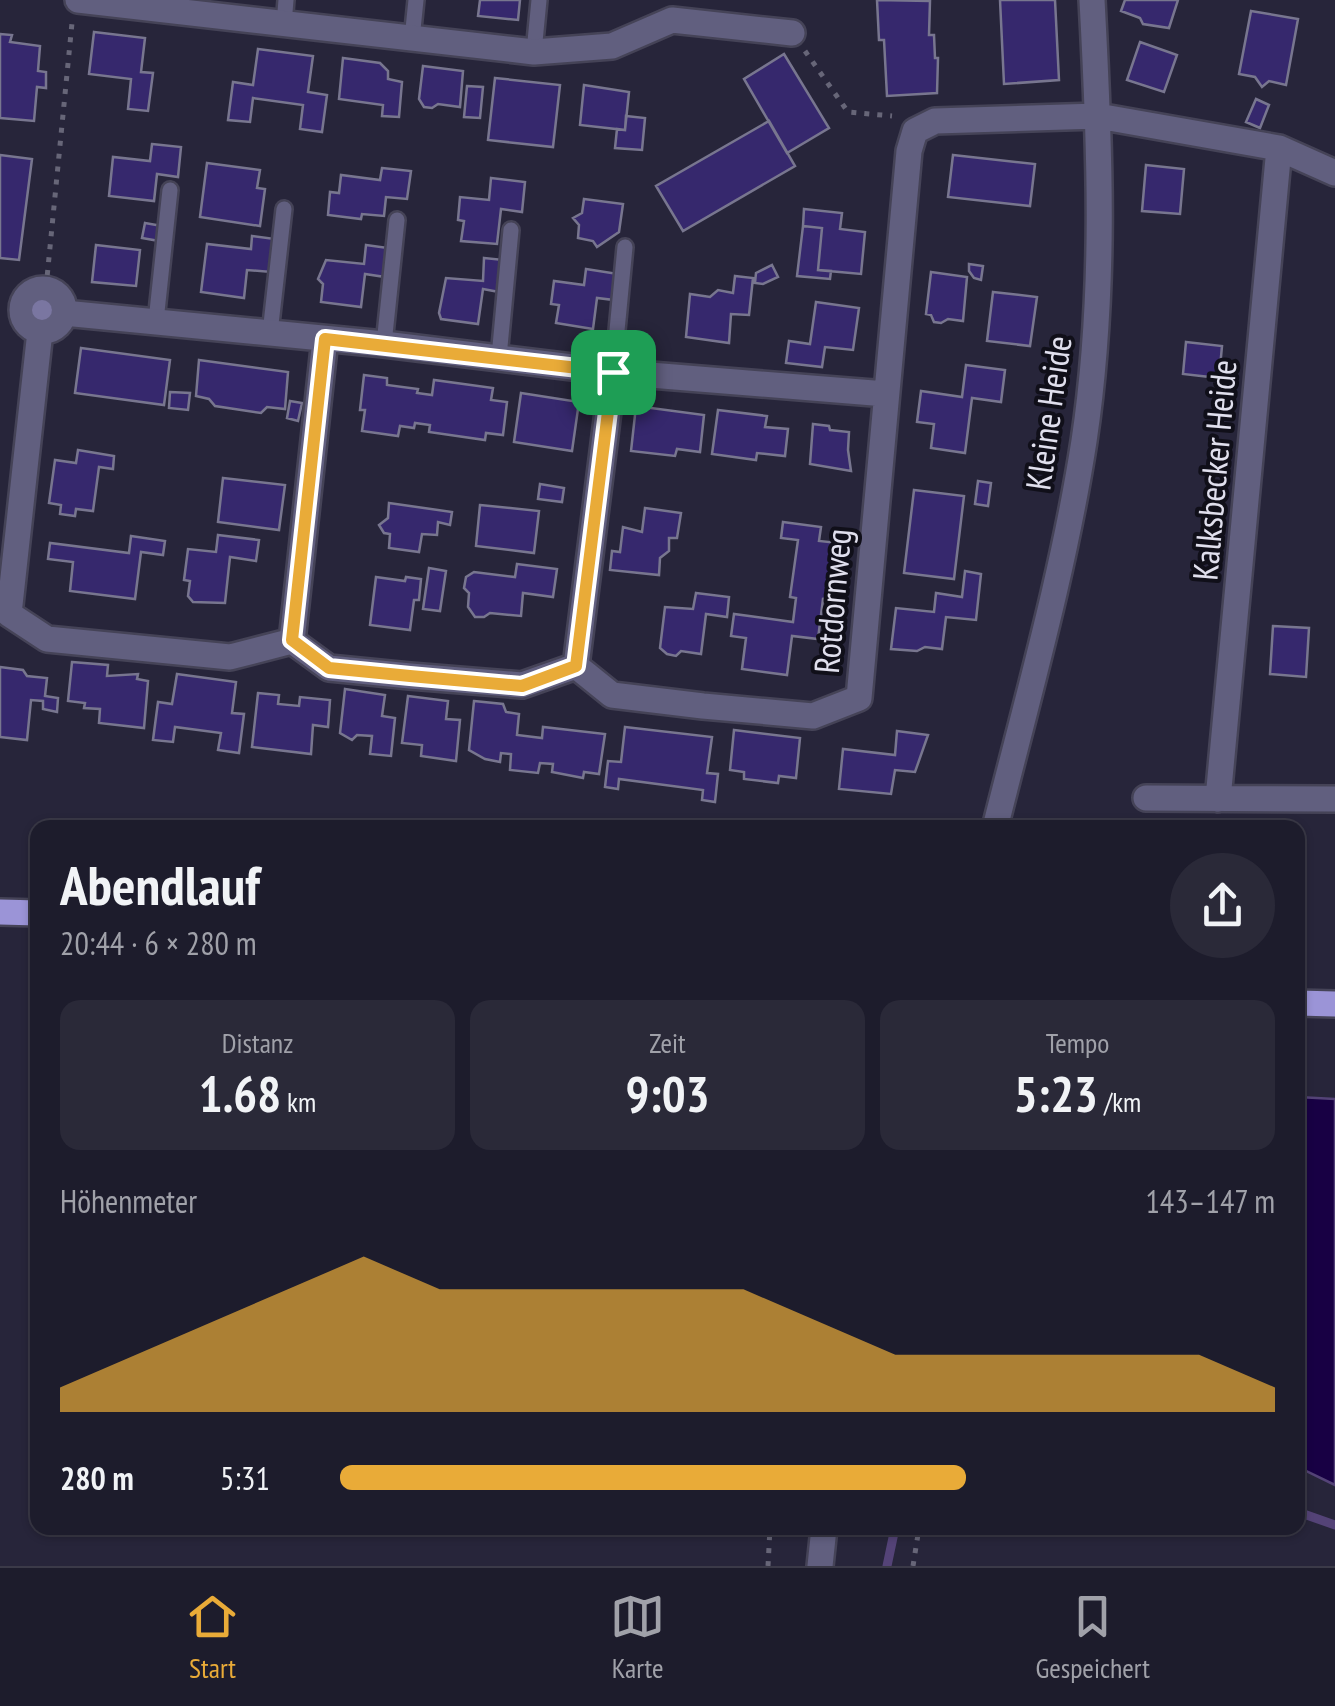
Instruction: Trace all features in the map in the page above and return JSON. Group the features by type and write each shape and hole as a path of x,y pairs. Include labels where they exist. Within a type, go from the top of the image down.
{"main road":[{"path":"0,912 30,913"},
{"path":"1305,1003 1335,1004"}],"street":[{"name":"Kleine Heide","path":"997,820 1054,590 1084,442 1099,291 1098,116 1092,0"},
{"path":"75,10 285,12 412,39 534,52 612,46 672,20 792,33"},
{"path":"914,131 936,122 1098,116 1279,148 1335,173"},
{"name":"Rotdornweg","path":"576,666 612,695 703,706 814,716 858,698 908,151 914,131"},
{"name":"Kalksbecker Heide","path":"1218,799 1279,148"},
{"path":"46,288 63,300 64,312 57,326 40,331 11,307 35,290 46,288"},
{"path":"64,312 613,372 886,394"},
{"path":"40,331 5,616 46,639 230,657 292,640"},
{"path":"292,640 325,339"},
{"path":"292,640 329,668 410,676 522,686 576,666 613,372"},
{"path":"1146,798 1335,799"},
{"path":"820,1566 823,1535"}],"lane":[{"path":"412,39 416,0"},
{"path":"534,52 540,0"},
{"path":"156,322 170,190"},
{"path":"270,333 284,209"},
{"path":"384,344 397,220"},
{"path":"498,357 511,230"},
{"path":"613,372 624,247"}],"path":[{"path":"46,288 75,10"},
{"path":"792,33 848,112 898,116 914,131"},
{"path":"768,1566 770,1535"},
{"path":"913,1566 918,1535"}],"shaded area":[{"path":"1305,1097 1335,1099 1335,1485 1305,1470"}],"building":[{"path":"480,0 520,0 518,20 478,16"},
{"path":"877,0 930,1 929,35 934,35 938,58 937,93 887,96"},
{"path":"1000,0 1055,0 1059,80 1004,84"},
{"path":"1125,0 1178,0 1169,28 1143,24 1140,18 1121,11"},
{"path":"1251,11 1298,19 1286,85 1269,81 1262,87 1255,77 1239,74"},
{"path":"94,32 145,38 141,72 153,73 148,111 128,109 131,79 89,74"},
{"path":"0,34 12,35 10,42 40,46 38,71 46,72 46,88 37,87 34,121 0,118"},
{"path":"1140,42 1177,55 1164,92 1127,80"},
{"path":"258,49 313,56 308,92 327,95 322,132 300,129 303,105 253,98 250,122 228,120 233,82 253,85"},
{"path":"784,54 829,128 787,153 744,79"},
{"path":"343,58 380,63 388,71 388,79 402,82 399,117 382,116 383,105 339,99"},
{"path":"423,66 463,71 460,107 424,107 419,99"},
{"path":"495,78 560,85 553,147 488,140"},
{"path":"584,85 629,92 625,130 580,125"},
{"path":"467,86 483,87 480,118 464,117"},
{"path":"1256,99 1269,105 1260,128 1246,122"},
{"path":"626,116 645,118 642,150 615,148 617,129 625,130"},
{"path":"769,121 795,166 683,231 656,186"},
{"path":"152,144 181,147 178,177 157,174 154,201 109,196 113,157 150,161"},
{"path":"0,155 32,159 19,260 0,258"},
{"path":"953,155 1035,164 1030,206 948,197"},
{"path":"207,163 260,170 257,188 265,189 260,226 200,217"},
{"path":"1146,165 1184,169 1180,214 1142,211"},
{"path":"382,168 411,171 407,199 386,197 384,216 362,214 361,219 328,215 330,192 339,193 341,175 380,180"},
{"path":"491,178 525,182 522,212 501,209 497,244 461,241 464,221 458,220 460,197 489,200"},
{"path":"584,199 623,204 619,232 597,247 593,241 578,238 579,225 573,218 582,213"},
{"path":"804,209 842,213 840,229 865,232 861,274 818,270 822,228 803,226"},
{"path":"145,223 162,226 159,241 142,238"},
{"path":"803,226 822,228 818,270 831,271 830,279 797,276"},
{"path":"252,236 275,239 271,272 247,270 244,298 201,292 207,244 251,249"},
{"path":"96,245 140,250 136,286 92,282"},
{"path":"366,245 388,248 385,277 365,274 361,307 321,302 323,284 318,279 326,260 364,264"},
{"path":"484,258 504,260 499,292 483,289 478,324 441,319 446,278 483,281"},
{"path":"969,264 983,266 981,280 974,278"},
{"path":"772,265 778,277 755,283 756,273"},
{"path":"586,269 618,274 614,300 597,298 593,329 556,323 559,305 551,304 554,281 584,285"},
{"path":"931,272 967,277 963,321 934,322 926,314"},
{"path":"735,276 753,278 749,315 731,314 729,343 686,337 690,294 710,297 718,290 733,293"},
{"path":"993,292 1037,297 1030,346 987,341"},
{"path":"816,302 859,308 853,350 825,347 822,367 786,363 789,341 810,344"},
{"path":"1186,342 1222,346 1219,378 1183,374"},
{"path":"81,348 170,360 164,405 75,393"},
{"path":"199,360 288,372 285,409 267,407 261,413 215,406 209,399 196,396"},
{"path":"966,365 1005,370 1001,402 972,398 965,453 931,448 934,424 917,422 921,391 962,397"},
{"path":"364,375 387,378 387,385 432,395 434,380 493,388 491,400 507,402 503,435 486,433 485,440 429,432 430,425 415,423 414,428 400,426 398,436 362,431"},
{"path":"170,392 190,393 188,410 169,408"},
{"path":"521,393 579,402 572,451 514,442"},
{"path":"290,401 302,403 298,421 287,418"},
{"path":"636,406 704,415 700,452 677,449 675,456 631,451"},
{"path":"718,410 767,416 765,427 788,429 785,456 757,453 756,460 712,454"},
{"path":"813,424 849,432 851,471 810,464"},
{"path":"78,450 114,456 113,469 99,467 93,511 76,509 75,516 60,514 61,505 49,503 55,460 76,463"},
{"path":"223,478 285,485 279,530 218,522"},
{"path":"978,481 991,483 988,506 975,504"},
{"path":"540,484 564,488 562,502 538,499"},
{"path":"914,490 964,496 954,579 904,573"},
{"path":"389,503 452,512 450,525 438,522 437,535 422,534 419,552 389,548 390,534 384,533 379,525 388,518"},
{"path":"480,505 539,511 534,553 476,546"},
{"path":"645,508 681,513 677,538 669,538 669,551 660,558 659,575 610,570 612,551 620,552 623,527 642,532"},
{"path":"783,522 821,527 819,541 848,544 841,601 823,599 818,639 792,636 787,675 742,669 746,638 731,636 734,614 793,622 796,598 790,597 798,540 781,538"},
{"path":"218,535 259,540 256,561 230,557 225,603 193,602 188,596 190,581 184,580 188,549 216,552"},
{"path":"131,536 165,541 163,555 141,552 135,599 70,591 73,562 48,559 50,543 129,553"},
{"path":"517,564 557,569 553,597 523,593 521,616 490,613 475,617 468,607 466,577 474,572 515,577"},
{"path":"429,568 446,571 440,611 423,609"},
{"path":"965,571 981,574 976,620 946,617 942,649 891,649 896,608 934,612 936,593 962,597"},
{"path":"376,577 421,579 410,630 370,625"},
{"path":"696,593 729,597 727,617 706,614 701,654 667,654 660,648 665,607 693,609"},
{"path":"1273,626 1309,628 1306,677 1270,674"},
{"path":"72,662 108,665 107,676 138,674 137,679 148,681 144,728 99,723 100,709 68,701"},
{"path":"0,667 47,678 45,696 58,698 57,712 43,709 43,701 31,700 27,740 0,737"},
{"path":"177,674 236,682 232,713 244,714 239,753 218,750 221,733 175,727 173,742 153,740 158,702 172,704"},
{"path":"345,689 385,695 382,716 395,718 391,756 370,754 372,736 357,735 352,740 340,733"},
{"path":"258,693 279,695 278,704 299,706 300,697 330,700 328,727 313,725 311,754 252,747"},
{"path":"408,696 448,701 446,719 460,720 456,761 421,756 422,745 402,743"},
{"path":"474,701 503,704 506,712 519,714 517,735 542,738 543,727 605,734 599,774 584,772 583,778 552,772 553,764 540,763 538,773 510,770 511,754 501,753 500,762 469,750"},
{"path":"625,727 712,737 707,773 718,774 715,802 702,800 703,790 619,779 618,789 605,787 608,761 621,762"},
{"path":"734,730 800,738 796,778 779,776 778,783 744,779 744,772 730,770"},
{"path":"897,731 928,735 915,772 895,770 891,794 839,789 843,749 895,755"}],"waterway":[{"path":"1305,1514 1335,1525"},
{"path":"887,1566 894,1535"}],"route":[{"path":"325,339 613,372 576,666 522,686 410,676 329,668 292,640 325,339"}]}
